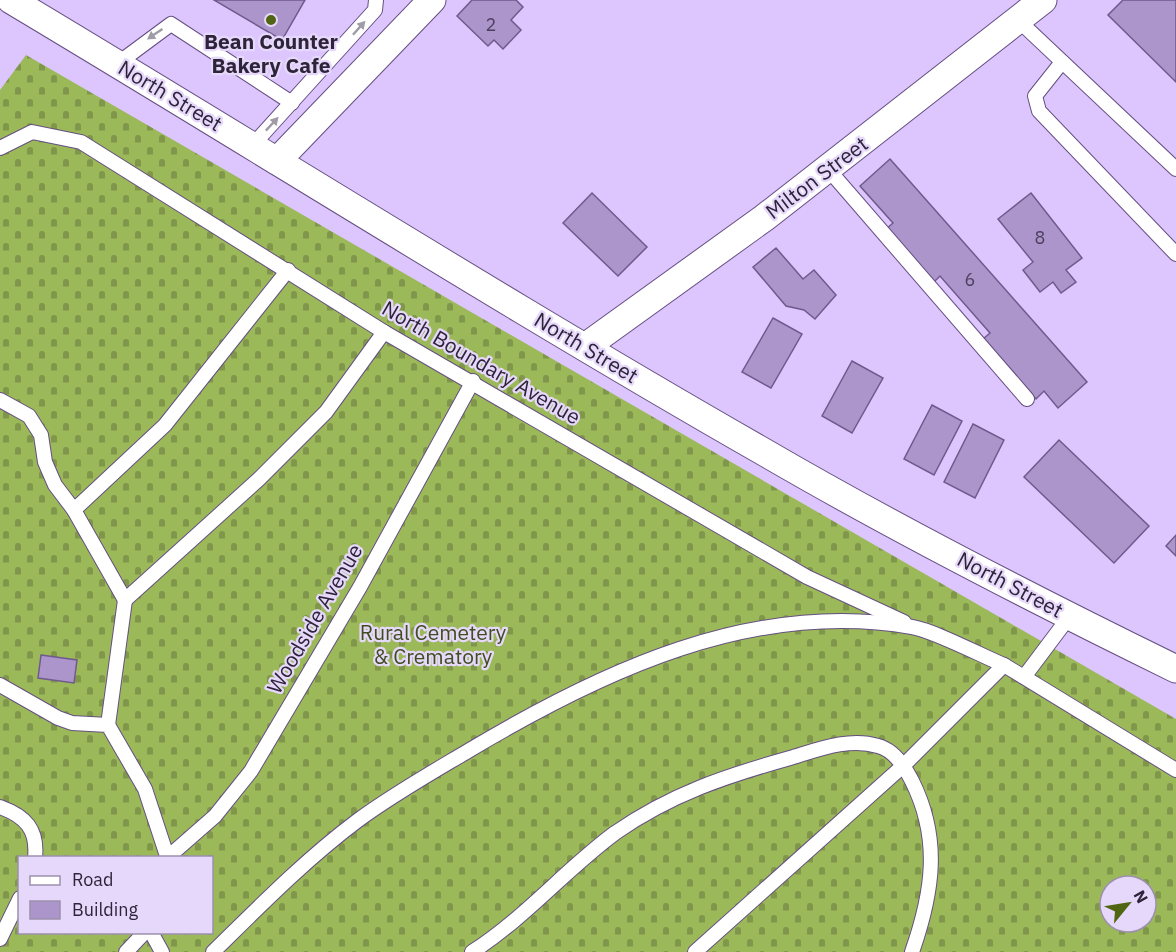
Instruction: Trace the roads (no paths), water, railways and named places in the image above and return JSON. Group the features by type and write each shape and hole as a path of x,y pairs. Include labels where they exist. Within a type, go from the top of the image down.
{"street":[{"name":"North Street","path":"11,0 766,454 1069,616 1176,669"},
{"path":"277,161 432,0"},
{"name":"Milton Street","path":"585,347 828,169 1043,0"}],"lane":[{"path":"252,146 375,10 376,0"},
{"path":"1018,20 1176,169"},
{"path":"117,64 171,24 292,103"},
{"path":"1062,62 1035,96 1040,111 1176,254"},
{"name":"North Boundary Avenue","path":"0,148 32,132 81,142 384,332 807,577 914,627 1004,665"},
{"path":"828,169 1028,399"},
{"path":"74,510 165,425 288,270"},
{"path":"125,600 259,479 326,412 384,332"},
{"name":"Woodside Avenue","path":"168,856 215,816 251,771 360,587 472,381"},
{"path":"0,400 29,416 41,435 45,462 55,486 74,510 125,600 108,725 145,789 167,856"},
{"path":"1024,677 1069,616"},
{"path":"213,952 285,882 357,821 510,725 592,682 678,648 776,625 840,620 914,627"},
{"path":"695,952 904,765 1004,665 1176,770"},
{"path":"0,685 58,718 72,723 108,725"},
{"path":"472,952 505,931 614,834 655,808 716,779 831,746 864,742 881,746 904,765 925,807 932,854 926,913 912,952"},
{"path":"0,807 18,813 31,828 36,847 35,856"},
{"path":"0,939 18,902"},
{"path":"126,952 144,934"},
{"path":"152,934 162,952"}],"place":[{"name":"Bean Counter Bakery Cafe","path":"271,20"}],"park label":[{"name":"Rural Cemetery & Crematory","path":"433,645"}]}
